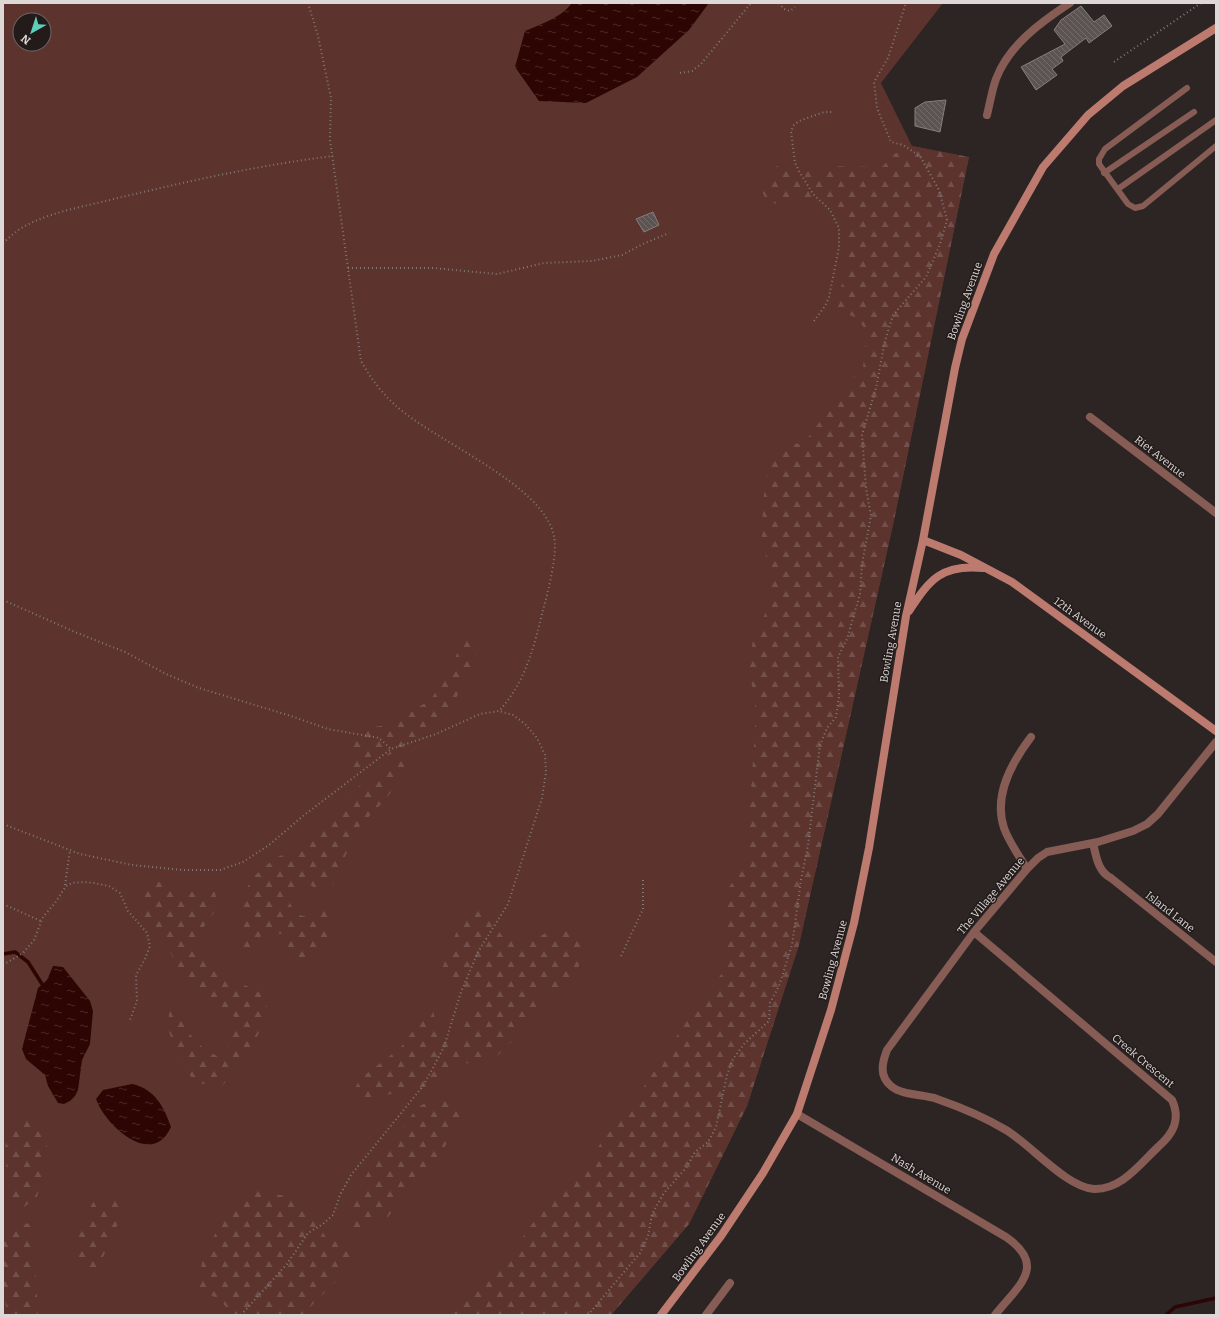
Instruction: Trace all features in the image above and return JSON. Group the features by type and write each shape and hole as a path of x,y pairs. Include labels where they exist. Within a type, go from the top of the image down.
{"main road":[{"name":"Bowling Avenue","path":"661,1315 726,1230 763,1173 796,1114 831,1010 854,923 869,848 906,616 962,339 994,254 1042,167 1088,115 1123,86 1215,30"},
{"name":"12th Avenue","path":"922,540 961,555 1012,582 1216,731"},
{"path":"906,616 923,590 939,576 958,567 988,568"}],"street":[{"path":"987,115 996,79 1016,48 1042,22 1070,3"},
{"name":"Riet Avenue","path":"1090,417 1216,514"},
{"path":"1026,869 1005,830 1002,808 1005,780 1020,752 1031,737"},
{"name":"The Village Avenue","path":"887,1050 974,932 1026,869 1047,852 1096,842 1133,832 1147,824 1158,814 1216,742"},
{"name":"Island Lane","path":"1096,842 1111,878 1216,962"},
{"name":"Creek Crescent","path":"887,1050 883,1060 883,1074 891,1086 904,1092 938,1099 996,1124 1019,1139 1071,1180 1084,1188 1101,1189 1121,1183 1170,1135 1176,1124 1177,1116 1172,1100 974,932"},
{"name":"Nash Avenue","path":"796,1114 1006,1237 1020,1247 1028,1261 1028,1268 1022,1280 995,1315"},
{"path":"706,1315 730,1283"}],"lane":[{"path":"1188,88 1105,149 1099,161 1104,172 1132,207 1135,208 1143,206 1216,146"},
{"path":"1104,172 1194,112"},
{"path":"1118,189 1216,120"}],"path":[{"path":"308,3 318,36 331,98 330,140 361,361 371,379 394,404 532,499 550,521 555,537 553,565 534,647 512,698 499,711"},
{"path":"680,73 692,71 701,64 751,3"},
{"path":"779,3 784,9 790,11 795,7"},
{"path":"588,1315 640,1253 648,1236 652,1214 658,1204 696,1152 708,1142 716,1127 727,1075 733,1059 744,1044 769,1021 770,1003 779,986 792,945 797,916 800,880 808,845 820,745 828,728 836,716 839,697 838,656 846,639 860,594 862,564 871,516 866,488 862,435 893,315 926,277 940,244 947,220 939,190 920,156 903,146 892,142 877,108 874,82 888,58 906,3"},
{"path":"1114,62 1201,3"},
{"path":"814,321 825,306 829,297 840,246 839,228 830,210 813,194 795,163 791,131 794,125 799,121 824,112 834,112"},
{"path":"3,243 24,226 52,215 82,207 214,176 294,161 332,156"},
{"path":"348,268 433,268 497,274 544,263 592,261 622,255 669,233"},
{"path":"3,600 125,652 166,674 199,688 292,716 328,729 379,738 391,750"},
{"path":"3,824 70,850 132,865 182,870 220,870 243,862 269,845 303,816 391,750 436,734 480,714 499,711 513,715 526,724 537,738 545,755 546,772 542,798 508,904 478,952 461,992 444,1047 423,1086 351,1175 340,1195 333,1215 308,1233 287,1264 241,1315"},
{"path":"65,887 70,850"},
{"path":"621,956 643,909 643,879"},
{"path":"3,965 23,953 34,940 41,921 65,887 72,883 94,883 109,886 120,893 128,911 147,934 150,946 136,975 137,1001 130,1020"},
{"path":"3,904 41,921"}],"green space":[{"path":"3,3 943,3 881,83 912,146 969,157 893,525 799,945 747,1106 689,1224 611,1315 3,1315"},
{"path":"912,146 969,157 893,525 799,945 747,1106 689,1224 611,1315 445,1315 450,1305 509,1257 546,1204 580,1176 602,1141 636,1099 693,1011 723,972 727,890 746,863 755,731 755,699 748,668 754,634 765,614 771,581 762,537 763,502 768,465 779,445 804,443 848,384 863,367 867,332 857,318 837,310 834,301 839,292 845,273 847,223 828,199 769,204 762,192 768,174 777,166 807,169 827,166 882,167 894,154"},
{"path":"468,635 475,637 479,643 475,658 459,692 443,716 421,736 395,752 354,770 349,765 352,740 359,729 393,724 431,699 446,677 462,643"},
{"path":"390,761 409,761 405,775 383,802 357,829 333,885 326,892 315,888 306,882 294,890 289,901 295,914 308,917 324,907 332,914 329,932 322,946 310,956 291,960 288,947 290,936 266,931 263,933 252,951 249,954 244,954 239,949 243,927 241,899 253,877 275,858 299,848 321,831 335,817 351,793"},
{"path":"150,880 170,885 183,892 215,892 218,907 198,935 200,952 231,979 265,994 268,1017 243,1061 219,1090 193,1080 179,1058 167,1027 170,1009 186,1014 187,1031 205,1050 223,1059 238,1019 204,998 187,983 169,950 162,944 141,914 144,894"},
{"path":"482,907 503,937 524,945 551,930 582,932 588,944 576,973 562,991 543,991 527,1027 497,1056 470,1064 454,1060 433,1085 363,1100 355,1100 351,1094 361,1078 400,1048 432,1006 440,1040 461,1037 474,997 440,974 456,933 469,913"},
{"path":"436,1097 450,1100 460,1116 451,1137 430,1168 414,1177 404,1196 388,1217 375,1221 369,1231 357,1235 348,1229 351,1209 357,1192 376,1158 392,1142 418,1107"},
{"path":"25,1118 39,1131 47,1145 43,1175 37,1197 24,1207 14,1205 9,1198 5,1148 8,1131 12,1125"},
{"path":"251,1188 294,1197 310,1212 327,1239 343,1243 351,1258 343,1273 304,1315 233,1315 218,1298 198,1291 202,1261 217,1230 232,1204"},
{"path":"96,1198 102,1202 117,1198 125,1205 121,1219 112,1235 96,1275 80,1267 78,1257 78,1239 82,1223"},
{"path":"33,1223 38,1315 7,1315 3,1280 3,1243 9,1225"}],"water":[{"path":"572,3 709,3 689,30 637,77 586,103 539,101 515,67 525,31 557,17"},
{"path":"53,966 63,967 90,1001 93,1011 90,1044 82,1060 78,1090 70,1101 64,1104 58,1103 48,1086 45,1075 26,1059 22,1049 38,988 47,980"},
{"path":"132,1084 147,1090 158,1100 171,1127 163,1139 153,1144 141,1143 130,1138 119,1130 109,1120 96,1099 103,1090"}],"building":[{"path":"1081,6 1094,22 1104,15 1112,26 1089,43 1086,38 1061,57 1063,61 1052,69 1057,75 1036,90 1021,67 1065,44 1054,30 1061,20"},
{"path":"946,100 940,132 915,126 915,108 925,102"},
{"path":"653,212 659,225 644,232 636,219"}],"waterway":[{"path":"3,954 15,952 28,962 42,984"},
{"path":"1166,1315 1175,1307 1216,1298"}]}
